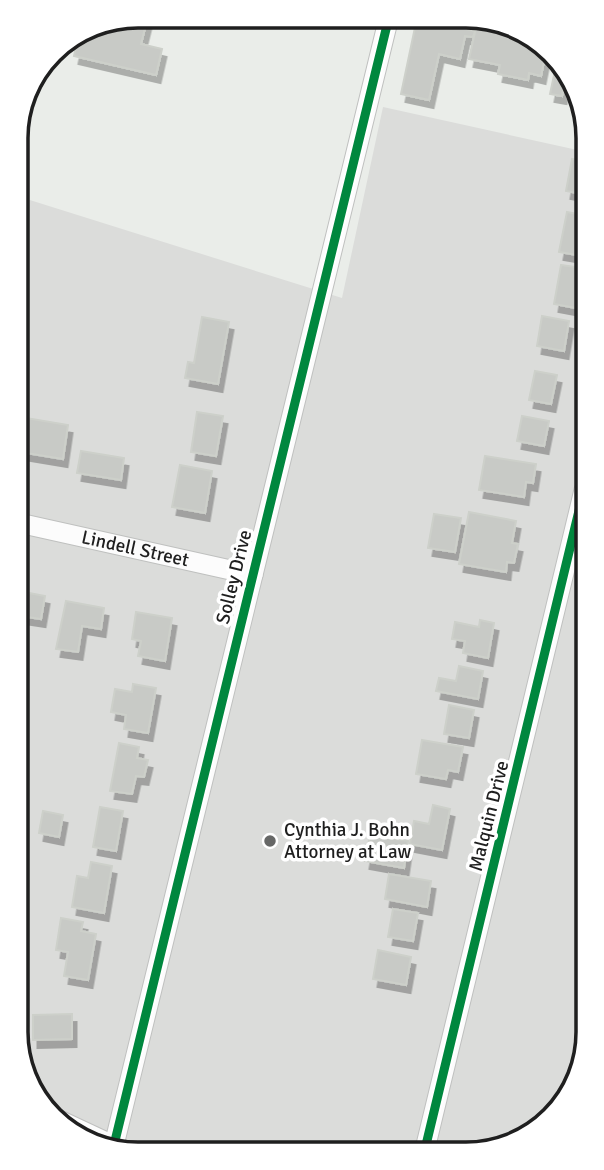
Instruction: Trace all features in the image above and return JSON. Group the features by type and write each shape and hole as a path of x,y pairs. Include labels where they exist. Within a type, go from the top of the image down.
{"street":[{"name":"Solley Drive","path":"124,1141 253,575 386,28"},
{"name":"Malquin Drive","path":"427,1142 576,523"},
{"name":"Lindell Street","path":"28,525 253,575"}],"shaded area":[{"path":"383,107 576,150 574,1054 565,1081 544,1110 515,1131 488,1140 138,1142 109,1138 77,1124 55,1105 39,1081 29,1047 28,199 342,298"}],"building":[{"path":"138,28 145,28 141,44 162,49 156,75 74,56 76,48 102,34"},
{"path":"415,28 462,28 475,31 473,37 465,36 460,59 439,54 429,100 401,94"},
{"path":"476,29 515,39 544,60 541,76 529,73 528,80 498,74 500,65 469,59"},
{"path":"555,72 564,87 562,96 550,94"},
{"path":"572,159 576,160 576,193 566,191"},
{"path":"567,212 576,214 576,255 559,252"},
{"path":"561,265 576,267 576,308 554,304"},
{"path":"542,316 569,321 564,351 537,346"},
{"path":"202,317 229,322 218,384 185,378 188,362 194,363"},
{"path":"535,371 557,375 551,404 529,400"},
{"path":"197,412 223,416 216,456 191,452"},
{"path":"522,416 549,421 544,446 517,441"},
{"path":"28,418 68,425 63,459 28,453"},
{"path":"81,451 124,458 121,480 77,473"},
{"path":"485,456 536,464 533,483 526,482 524,497 479,490"},
{"path":"180,465 212,471 205,513 172,507"},
{"path":"469,512 516,521 512,543 518,544 514,563 507,562 506,572 459,564"},
{"path":"434,514 461,518 455,552 428,548"},
{"path":"28,593 45,596 41,619 28,617"},
{"path":"66,601 104,608 101,629 82,626 78,652 56,649"},
{"path":"136,612 172,618 165,661 138,656 141,641 132,639"},
{"path":"480,620 494,623 488,658 463,653 465,641 452,639 455,622 479,627"},
{"path":"459,666 483,671 478,699 436,691 439,678 456,681"},
{"path":"133,684 156,688 148,733 124,729 126,715 111,712 115,689 132,692"},
{"path":"449,705 474,710 469,738 444,734"},
{"path":"422,740 463,747 458,772 448,770 446,779 416,774"},
{"path":"119,743 139,747 137,758 148,760 144,777 136,776 132,794 110,791"},
{"path":"433,805 450,809 442,850 410,844 414,821 429,824"},
{"path":"100,807 123,811 116,851 93,847"},
{"path":"43,811 63,815 59,837 39,833"},
{"path":"370,835 408,841 404,868 365,861"},
{"path":"91,862 112,866 104,913 72,907 77,876 88,878"},
{"path":"389,874 431,881 427,907 385,899"},
{"path":"393,909 418,913 413,941 388,937"},
{"path":"61,918 83,922 81,931 96,934 88,980 64,976 68,952 56,950"},
{"path":"378,950 411,957 406,985 373,979"},
{"path":"72,1014 72,1039 33,1040 33,1015"}],"cycle path":[{"path":"115,1139 386,28"},
{"path":"427,1142 576,523"}],"place":[{"name":"Cynthia J. Bohn Attorney at Law","path":"270,841"}]}
